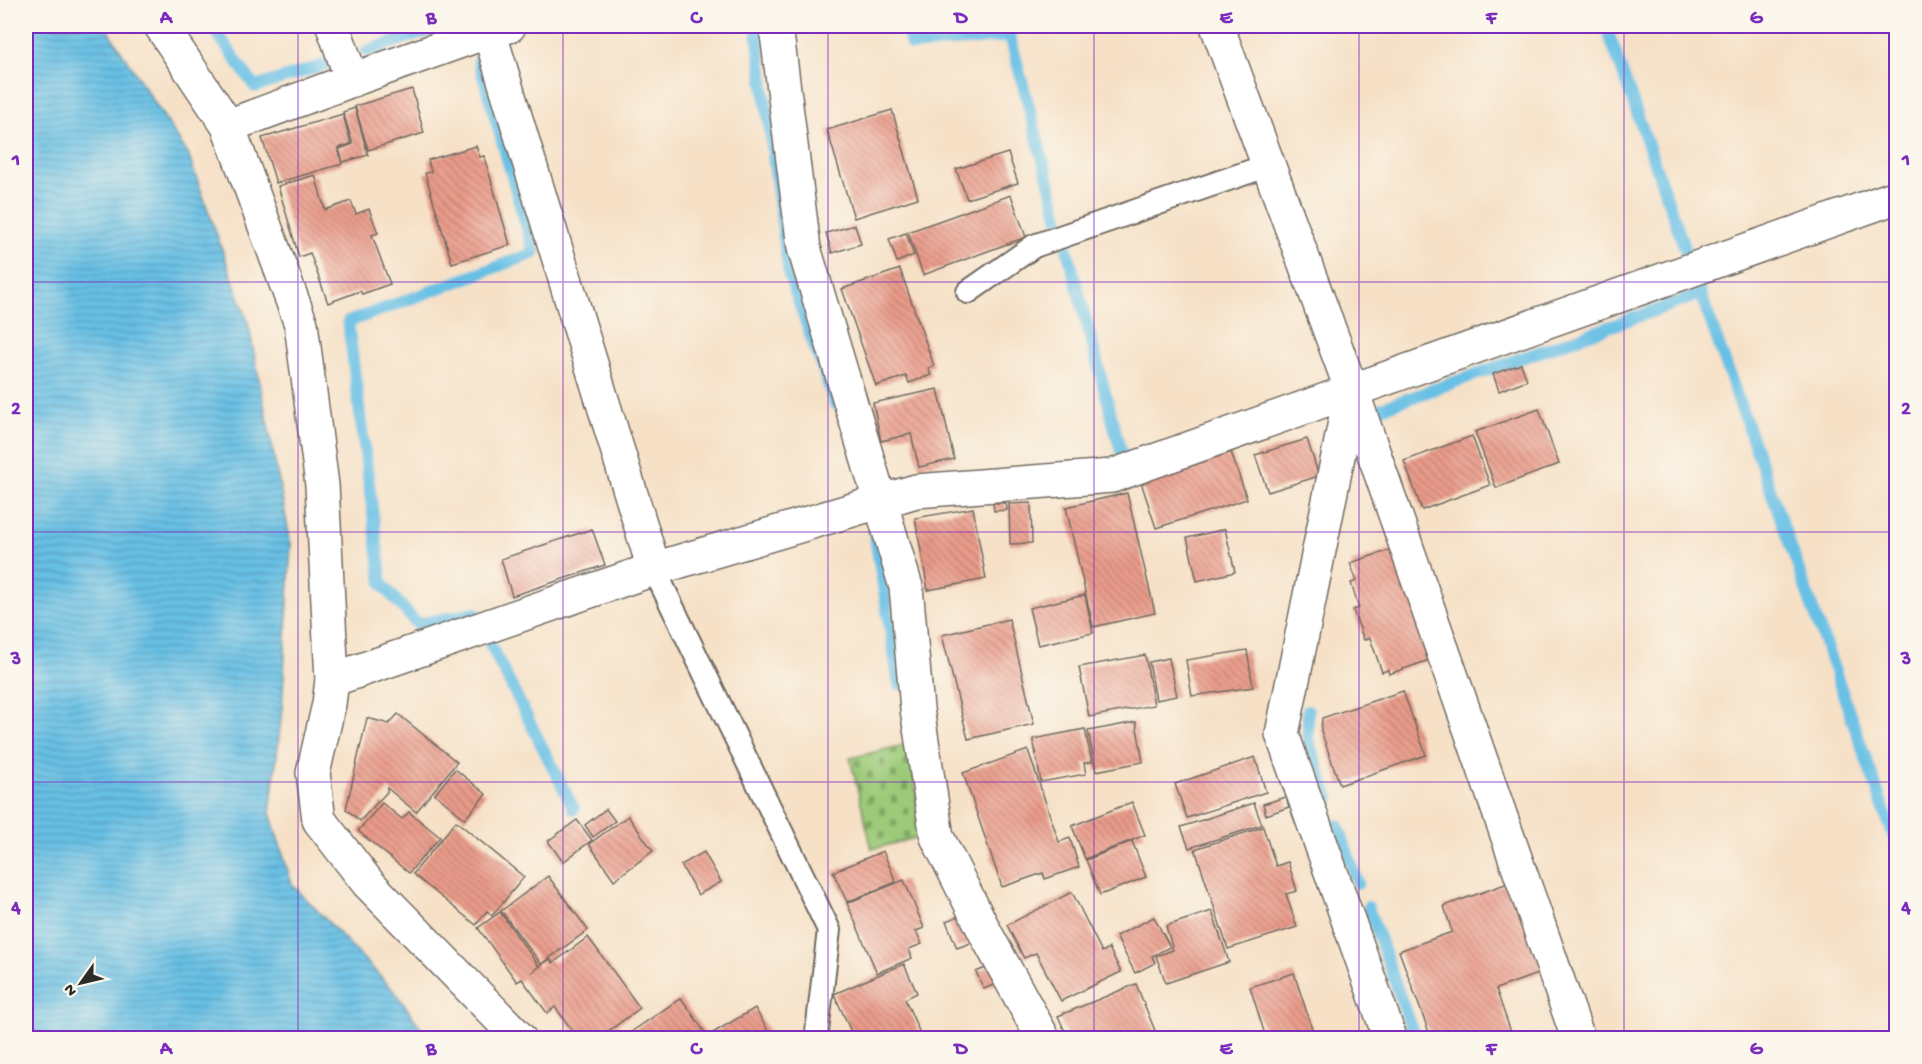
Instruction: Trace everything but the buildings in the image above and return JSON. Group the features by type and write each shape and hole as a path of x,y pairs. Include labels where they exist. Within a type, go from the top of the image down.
{"street":[{"path":"161,26 228,126 301,324 322,485 332,680 329,704 313,773 319,820 369,883 519,1038"},
{"path":"333,26 352,80"},
{"path":"776,26 804,248 906,587 917,709 937,837 1042,1038"},
{"path":"1217,26 1352,391 1578,1038"},
{"path":"228,126 352,80 448,35 500,28 654,569"},
{"path":"332,680 654,569 916,491 1112,476 1896,197"},
{"path":"1352,391 1282,734 1390,1038"}],"lane":[{"path":"968,292 1034,246 1269,165"},
{"path":"654,569 829,930 817,1032"}],"green space":[{"path":"908,744 924,836 872,849 850,758"}],"water":[{"path":"26,26 105,26 188,154 248,322 291,544 282,711 270,813 292,884 396,993 428,1038 26,1038"}],"waterway":[{"path":"212,26 255,87 330,63"},
{"path":"756,26 789,275 835,404"},
{"path":"906,26 911,45 1010,36 1059,220"},
{"path":"1606,26 1686,252"},
{"path":"367,51 433,29"},
{"path":"475,613 417,624 382,584 348,322 534,253 479,61"},
{"path":"1067,249 1121,452"},
{"path":"1698,286 1896,843"},
{"path":"1382,408 1701,294"},
{"path":"874,530 899,684"},
{"path":"490,644 574,809"},
{"path":"1308,710 1308,740 1329,799"},
{"path":"1338,825 1358,883"},
{"path":"1368,907 1415,1038"}]}
